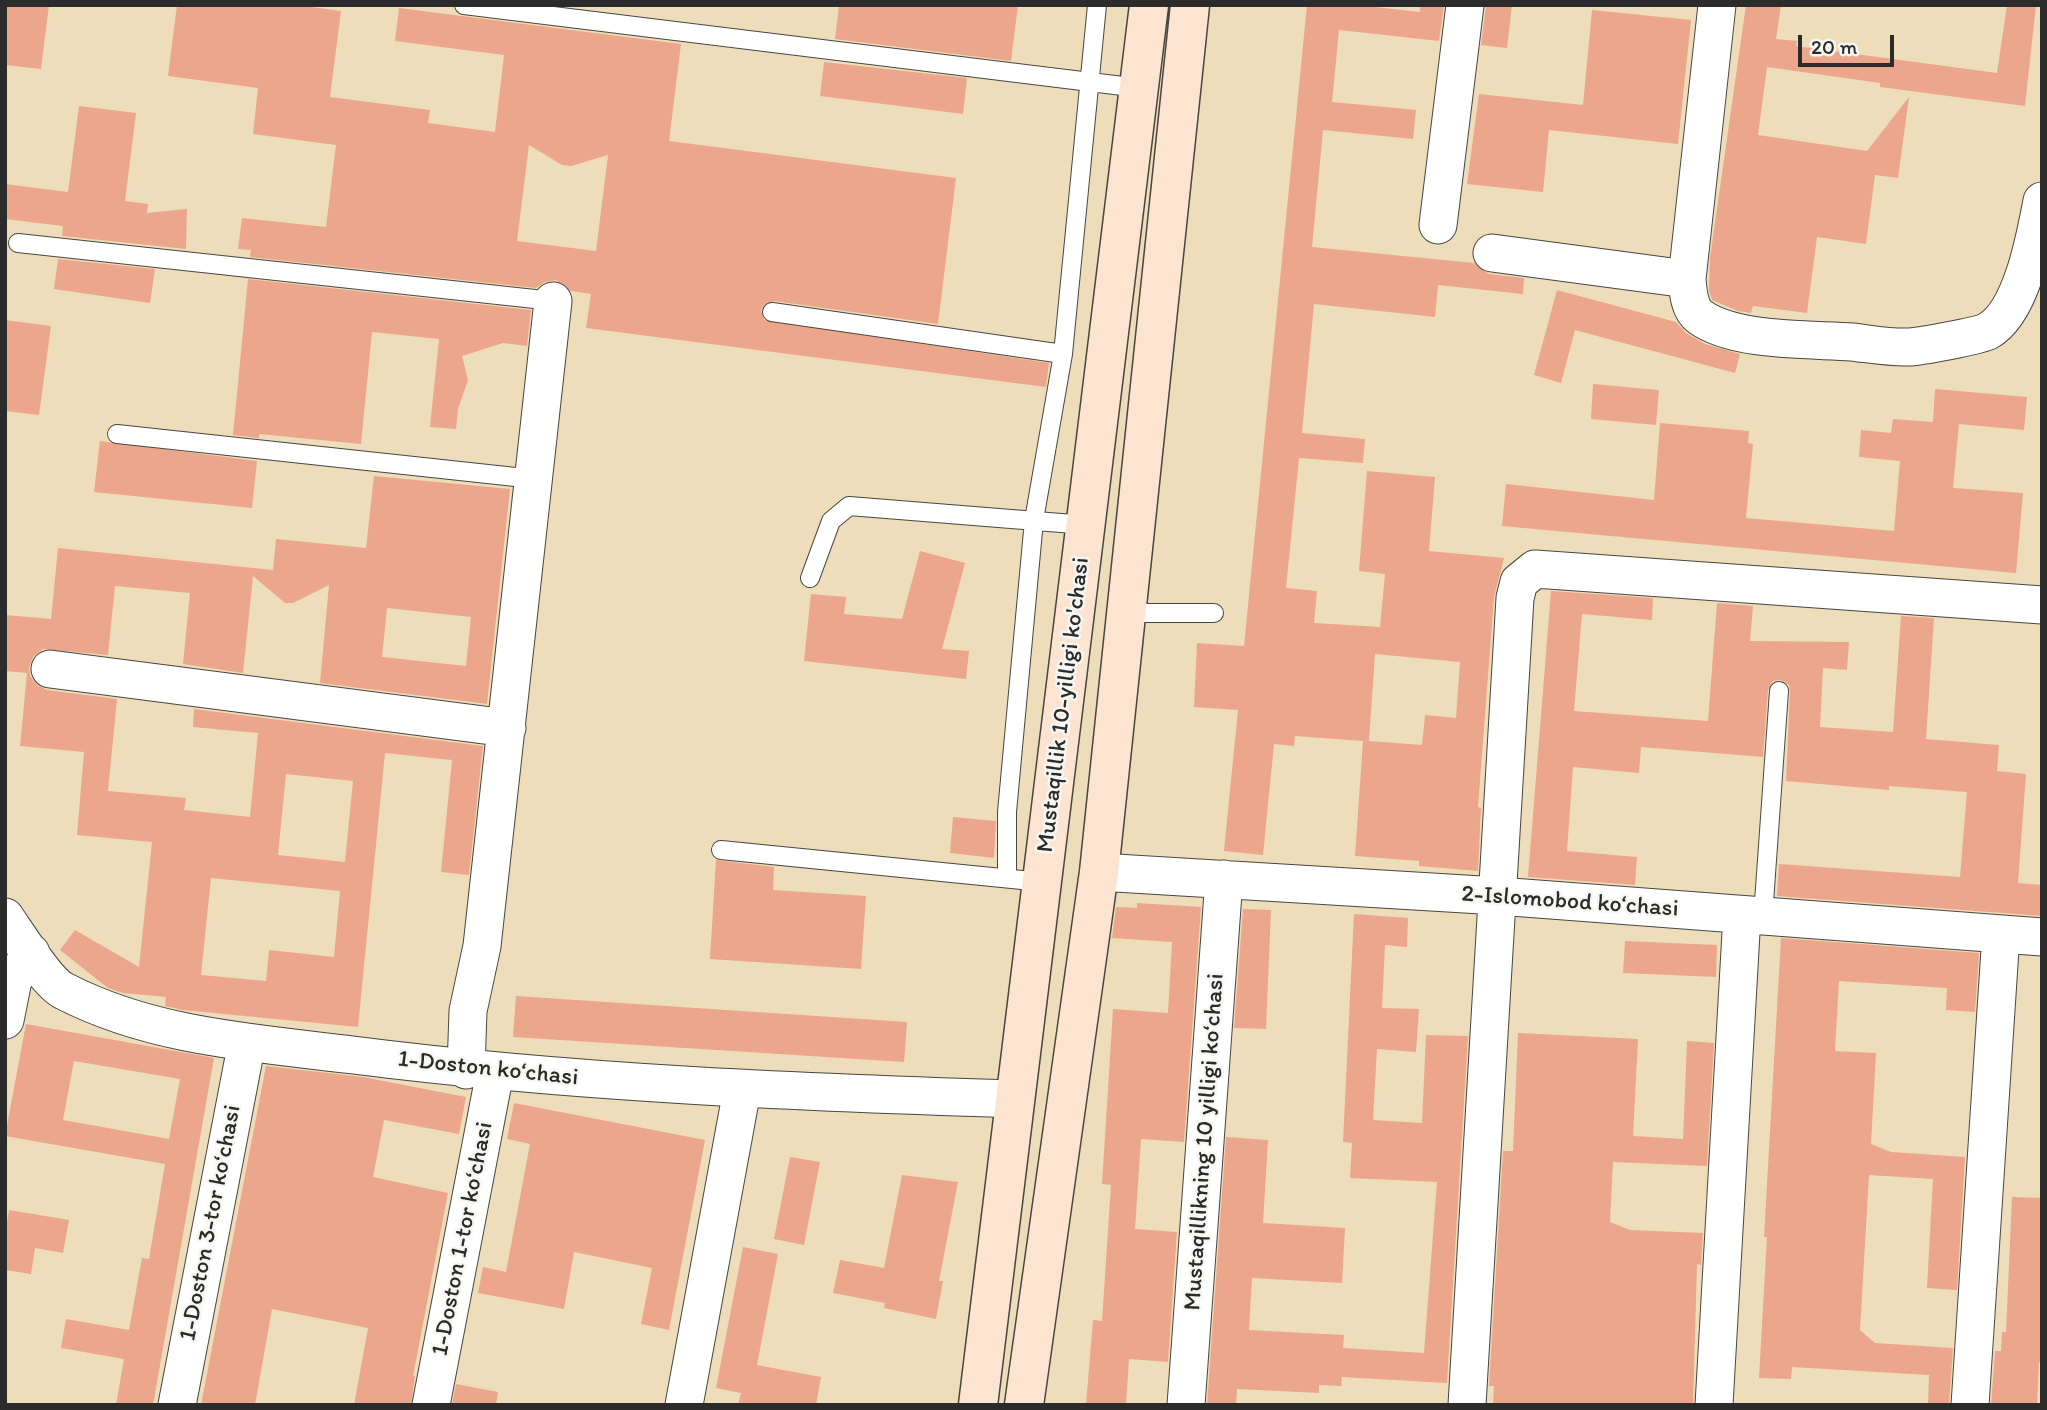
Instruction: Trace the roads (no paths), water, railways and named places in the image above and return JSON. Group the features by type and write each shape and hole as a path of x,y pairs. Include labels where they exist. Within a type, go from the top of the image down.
{"main road":[{"name":"Mustaqillik 10-yilligi ko'chasi","path":"978,1405 1016,1099 1024,880 1086,525 1149,5"},
{"name":"Mustaqillik 10-yilligi ko'chasi","path":"1024,1405 1099,872 1190,5"}],"street":[{"path":"1438,225 1465,5"},
{"path":"1717,5 1687,279 1689,298 1698,316 1721,328 1747,333 1909,347 1988,332 2008,312 2020,284 2036,234 2042,201"},
{"path":"1492,253 1687,279"},
{"name":"1-Doston 1-tor koʻchasi","path":"431,1405 480,1071 468,1011 482,946 553,301"},
{"path":"1467,1405 1519,582 1535,569 2042,605"},
{"path":"50,669 507,728"},
{"name":"2-Islomobod koʻchasi","path":"1099,872 1498,896 2042,937"},
{"name":"Mustaqillikning 10 yilligi koʻchasi","path":"1186,1405 1224,879"},
{"path":"1714,1405 1753,916"},
{"name":"1-Doston koʻchasi","path":"5,917 16,970 141,1024 247,1042 480,1071 742,1090 1016,1099"},
{"path":"1970,1405 2001,934"},
{"path":"5,1020 16,970"},
{"name":"1-Doston 3-tor koʻchasi","path":"177,1405 247,1042"},
{"path":"684,1405 742,1090"}],"lane":[{"path":"464,5 1139,88"},
{"path":"721,850 1024,880 1007,812 1034,520 1063,354 1097,5"},
{"path":"18,243 553,301"},
{"path":"772,312 1063,354"},
{"path":"117,434 534,479"},
{"path":"810,578 831,521 849,506 1086,525"},
{"path":"1126,613 1214,613"},
{"path":"1753,916 1779,691"}]}
